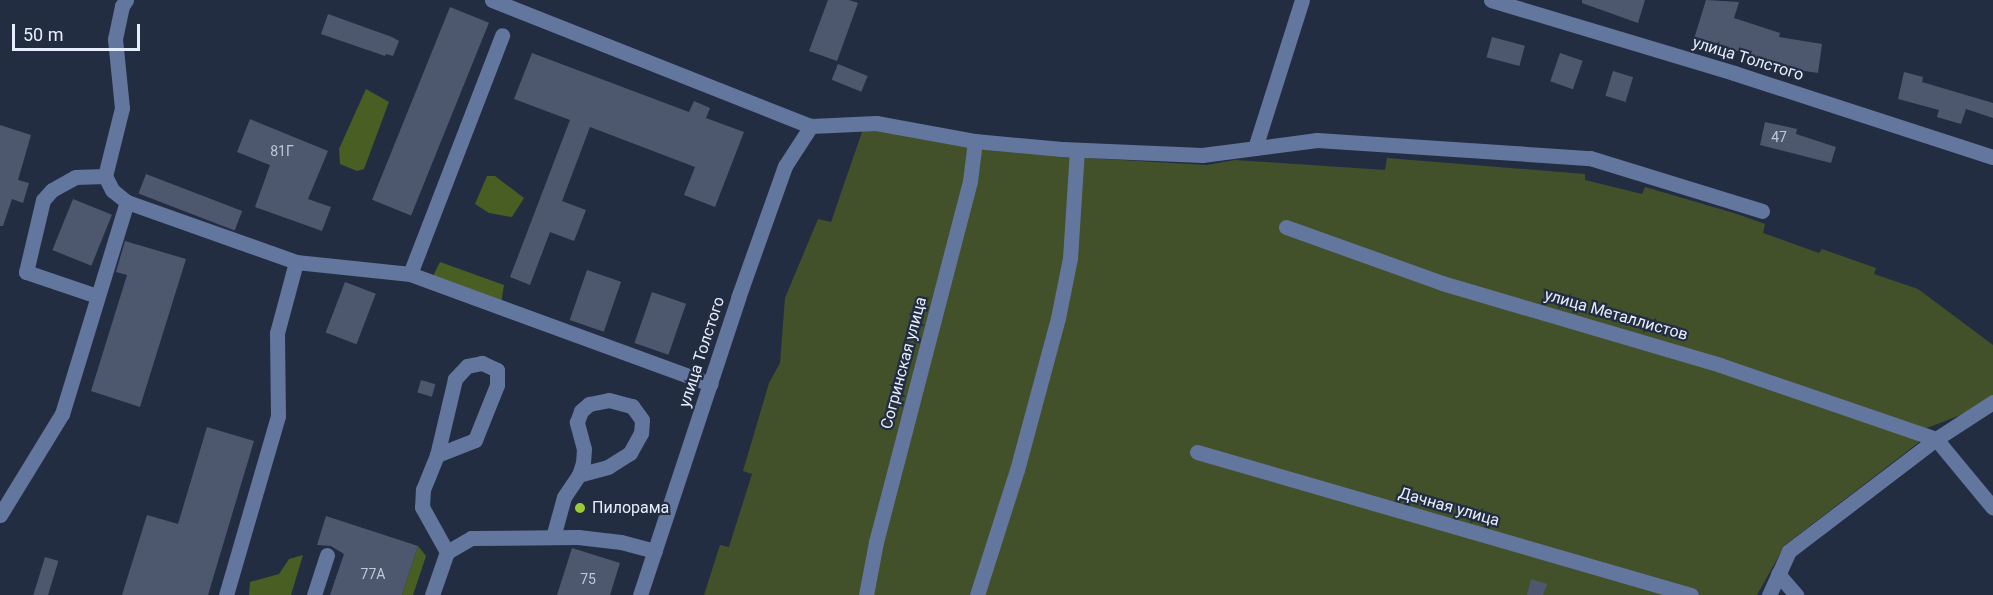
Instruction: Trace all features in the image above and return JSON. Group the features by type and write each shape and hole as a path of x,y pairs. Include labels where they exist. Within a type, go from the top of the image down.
{"street":[{"path":"126,0 122,6 115,39 123,108 105,176 112,190 127,202 296,262 410,274 710,384"},
{"path":"492,0 812,126 876,123 975,141 1077,150 1202,154 1317,140 1590,158 1762,211"},
{"path":"1255,148 1302,0"},
{"name":"улица Толстого","path":"1491,0 1734,73 1993,157"},
{"path":"410,274 502,35"},
{"name":"улица Толстого","path":"640,595 786,166 812,126"},
{"name":"Согринская улица","path":"866,595 876,542 970,181 975,141"},
{"path":"977,595 1017,470 1058,318 1070,258 1077,150"},
{"path":"97,296 26,272 43,200 52,190 75,177 105,176"},
{"path":"0,515 62,414 127,202"},
{"name":"улица Металлистов","path":"1286,226 1442,282 1720,365 1936,439"},
{"path":"226,595 278,416 277,333 296,262"},
{"path":"437,454 475,440 497,385 497,370 482,363 467,366 455,379 437,454 423,489 422,507 447,552"},
{"path":"553,537 564,497 579,475 584,449 577,422 581,411 589,404 609,400 632,406 642,420 641,433 630,453 608,467 579,475"},
{"path":"1768,595 1789,551 1936,439 1993,402"},
{"path":"1936,439 1993,508"},
{"name":"Дачная улица","path":"1197,452 1691,595"},
{"path":"432,595 447,552 471,538 553,537 621,542 655,551"},
{"path":"314,595 327,555"},
{"path":"1778,574 1796,595"}],"green space":[{"path":"366,89 389,102 364,169 357,171 340,164 339,149"},
{"path":"863,129 1086,158 1207,165 1235,160 1385,170 1387,158 1585,174 1585,180 1642,194 1645,187 1765,224 1763,233 1819,253 1822,249 1876,268 1874,274 1918,289 1993,345 1993,395 1971,411 1927,428 1918,443 1785,545 1757,595 704,595 720,545 729,547 752,474 743,471 769,383 780,363 785,298 818,219 831,222"},
{"path":"487,176 495,176 524,198 512,217 489,213 475,204"},
{"path":"440,262 504,285 501,303 433,276"},
{"path":"418,546 426,556 413,595 402,595"},
{"path":"303,555 291,595 249,595 250,582 279,574 289,559"}],"building":[{"path":"828,0 849,0 858,3 837,61 809,51"},
{"path":"1582,0 1645,0 1638,23 1582,3"},
{"path":"1706,0 1739,2 1734,18 1780,33 1779,37 1822,44 1818,73 1791,69 1694,39"},
{"path":"450,7 489,23 411,216 372,200"},
{"path":"328,14 399,41 393,56 386,54 385,56 321,34"},
{"path":"1492,37 1525,46 1519,66 1487,57"},
{"path":"532,53 689,112 694,101 710,108 706,118 744,132 715,207 684,195 695,167 590,127 562,201 586,210 574,241 550,232 530,285 510,277 570,120 514,99"},
{"path":"1560,53 1583,61 1573,89 1550,81"},
{"path":"838,64 868,76 861,92 832,80"},
{"path":"1613,71 1633,77 1625,102 1605,96"},
{"path":"1904,72 1923,77 1922,82 1993,103 1993,118 1966,109 1961,124 1937,117 1939,110 1898,99"},
{"path":"250,119 328,151 308,199 331,207 322,231 255,207 270,165 237,152"},
{"path":"1765,122 1797,129 1796,134 1836,147 1831,163 1760,145"},
{"path":"0,125 31,135 18,180 29,183 23,203 12,199 3,226 0,226"},
{"path":"146,174 242,211 235,231 138,194"},
{"path":"73,199 112,215 91,266 52,250"},
{"path":"125,241 186,259 140,407 91,391 127,275 116,272"},
{"path":"587,270 621,282 604,332 570,320"},
{"path":"345,282 376,294 356,344 326,332"},
{"path":"652,292 686,304 668,355 634,343"},
{"path":"421,380 435,384 432,397 417,392"},
{"path":"207,427 254,441 208,595 122,595 147,515 178,524"},
{"path":"326,516 418,546 402,595 330,595 344,554 331,546 317,545"},
{"path":"572,548 620,563 610,595 557,595"},
{"path":"45,557 58,561 48,595 33,595"},
{"path":"1531,579 1547,584 1543,595 1527,595"}],"place":[{"name":"Пилорама","path":"580,508"}]}
